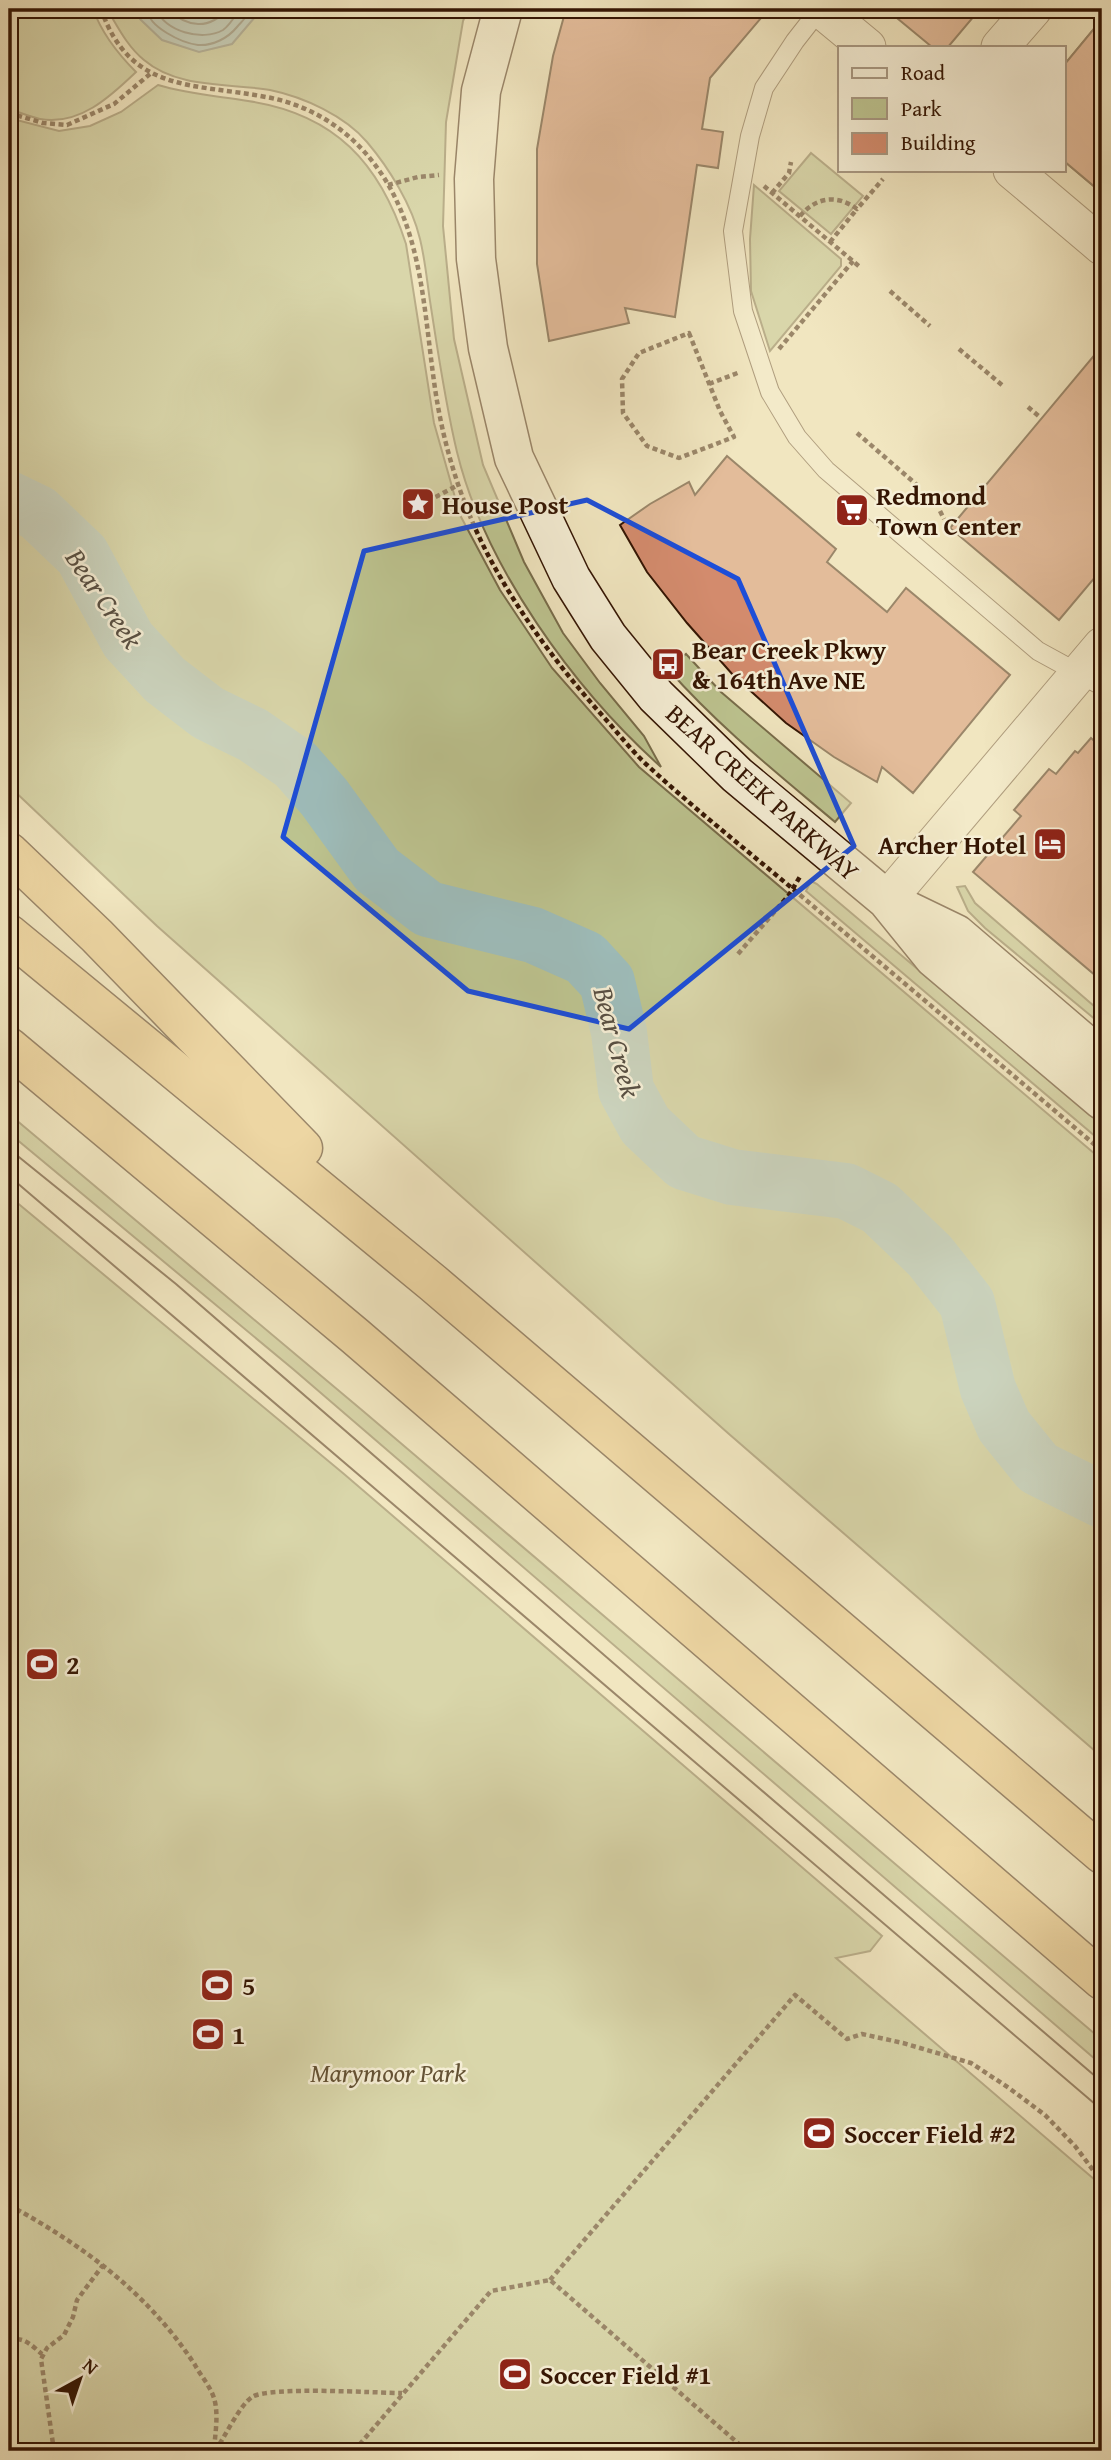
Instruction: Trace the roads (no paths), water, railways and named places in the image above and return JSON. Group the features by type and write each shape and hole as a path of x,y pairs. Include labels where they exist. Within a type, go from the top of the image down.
{"highway":[{"path":"9,852 97,936 433,1283"},
{"path":"9,934 433,1283 1102,1854"},
{"path":"9,1047 355,1336 1102,1980"},
{"path":"9,1056 62,1093"}],"main road":[{"name":"BEAR CREEK PARKWAY","path":"503,9 481,91 474,179 476,259 488,348 514,458 571,578 608,637 656,696 737,775 887,900 934,958 1102,1100"},
{"name":"BEAR CREEK PARKWAY","path":"887,900 956,934 1102,1059"}],"street":[{"path":"821,9 866,46"},
{"path":"1001,46 1033,9"},
{"path":"1014,172 1102,246"},
{"path":"887,900 1095,668"}],"lane":[{"path":"821,9 795,41 764,88 750,136 733,232 744,311 770,392 797,437 826,470 1038,651 1095,668"}],"water":[{"path":"141,9 256,9 255,17 232,44 199,52 162,40 140,19"}],"waterway":[{"name":"Bear Creek","path":"9,499 38,513 82,555 128,640 165,680 208,713 253,735 295,764 324,797 377,870 428,909 533,935 585,958 607,982 619,1032 626,1090 645,1125 684,1162 732,1177 846,1191 880,1208 930,1256 967,1303 988,1389 1004,1426 1038,1468 1102,1500"}],"tram line":[{"path":"9,1149 176,1284 1102,2082"},
{"path":"9,1176 1102,2110"}],"place":[{"name":"House Post","path":"418,504"},
{"name":"Redmond Town Center","path":"852,510"},
{"name":"Bear Creek Pkwy & 164th Ave NE","path":"668,664"},
{"name":"Archer Hotel","path":"1050,844"},
{"name":"2","path":"42,1664"},
{"name":"5","path":"217,1985"},
{"name":"1","path":"208,2034"},
{"name":"Soccer Field #2","path":"819,2133"},
{"name":"Soccer Field #1","path":"515,2374"}],"park label":[{"name":"Marymoor Park","path":"388,2072"}]}
